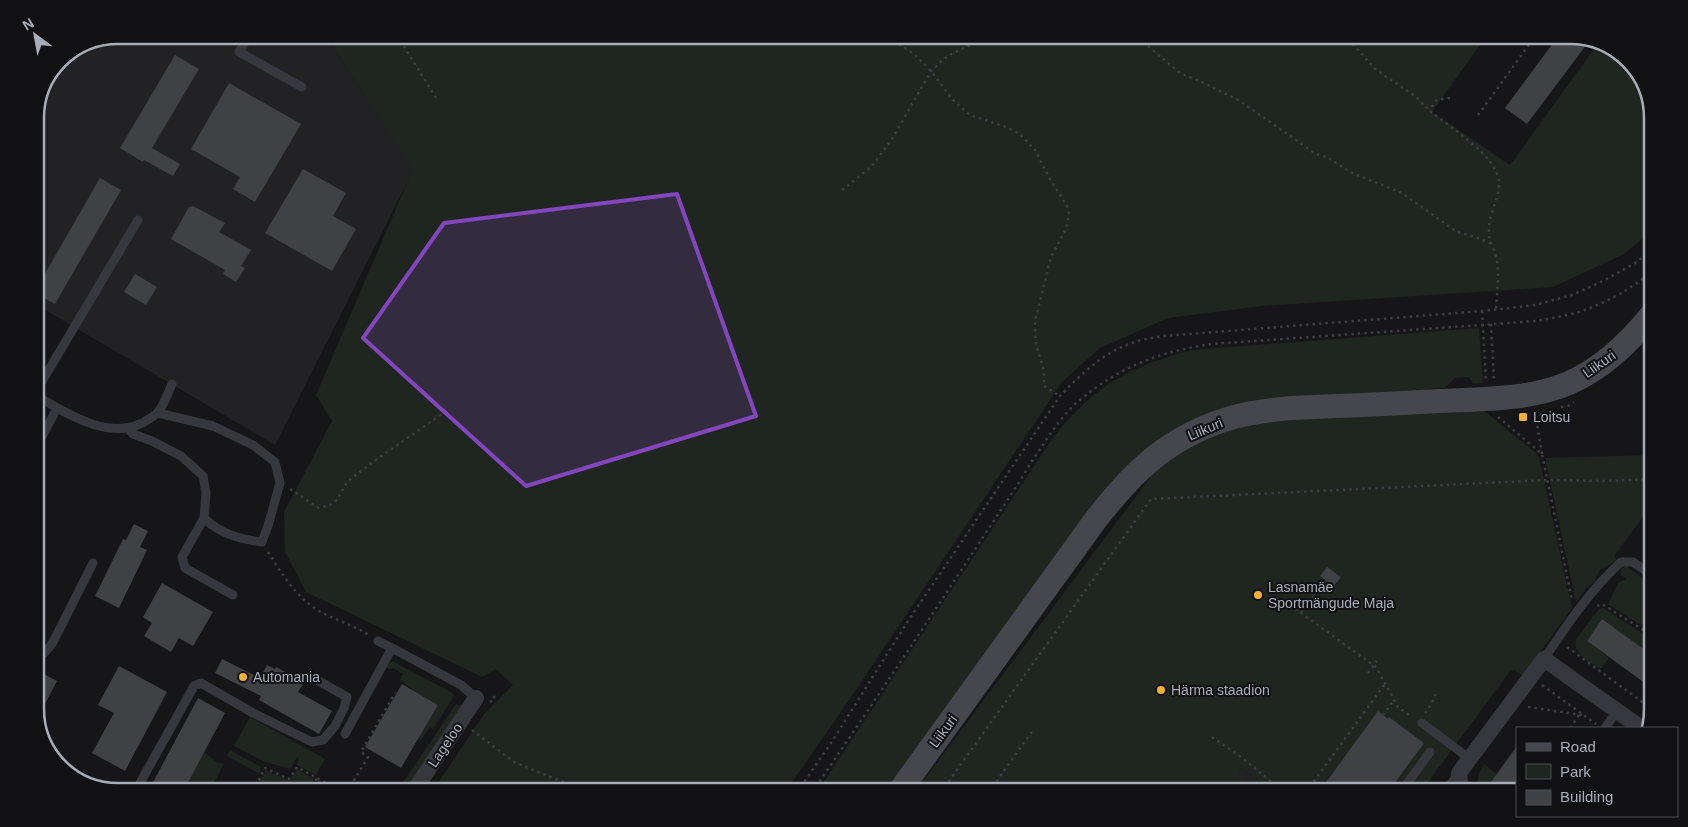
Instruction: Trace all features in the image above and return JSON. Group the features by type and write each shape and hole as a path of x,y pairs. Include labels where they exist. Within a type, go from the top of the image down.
{"street":[{"name":"Liikuri","path":"906,783 1094,522 1138,471 1153,457 1171,445 1195,432 1224,420 1245,414 1267,411 1291,408 1493,404 1550,389 1583,376 1625,345 1644,323"},
{"path":"1460,783 1459,773 1544,659 1640,727"},
{"name":"Lageloo","path":"420,783 484,697"}],"lane":[{"path":"244,44 239,52 302,88"},
{"path":"44,379 138,220"},
{"path":"44,400 66,413 103,428 128,428 143,423 158,412 172,384"},
{"path":"44,433 57,408"},
{"path":"158,412 213,426 253,445 275,462 280,483 262,542 241,539 213,528 204,518"},
{"path":"128,428 133,434 152,441 181,456 203,476 206,493 204,518 182,557 185,568 233,595"},
{"path":"1544,659 1575,613 1608,573 1621,562 1633,562 1644,570"},
{"path":"44,653 52,644 93,563"},
{"path":"378,641 484,697"},
{"path":"345,734 392,648"},
{"path":"140,783 194,686 202,684 253,713 312,742 323,740 335,726 347,697 310,676"},
{"path":"1602,727 1617,711"},
{"path":"1420,722 1470,759"},
{"path":"1408,783 1430,752"},
{"path":"1452,783 1459,773"}],"path":[{"path":"403,44 436,98"},
{"path":"899,44 914,54 931,71 953,100 970,115 1006,127 1020,134 1035,150 1067,206 1069,214 1066,228 1051,257 1035,321 1036,346 1044,370 1044,386 1060,396"},
{"path":"842,190 871,167 892,139 931,71 947,56 973,44"},
{"path":"1145,44 1180,73 1240,101 1316,154 1327,157 1352,172 1402,193 1457,232 1490,243"},
{"path":"1353,44 1376,70 1415,96 1431,112 1476,146 1493,166 1499,181 1488,227 1490,243 1495,254 1499,276 1496,309"},
{"path":"1478,115 1529,44"},
{"path":"1431,112 1432,104 1436,100 1450,98"},
{"path":"1482,311 1493,404 1542,454 1575,613"},
{"path":"1491,324 1493,404"},
{"path":"280,483 319,508 330,505 337,500 347,482 442,414"},
{"path":"947,783 1151,499 1547,480 1644,479"},
{"path":"262,542 287,582 302,597 319,611 357,627 378,641"},
{"path":"1301,613 1326,580"},
{"path":"1592,612 1598,605 1602,604 1644,630"},
{"path":"1290,605 1374,665 1398,707 1420,722 1432,703 1437,690"},
{"path":"1572,640 1566,647 1644,703"},
{"path":"1368,673 1376,661"},
{"path":"1313,783 1385,684"},
{"path":"1540,684 1581,715 1602,727"},
{"path":"352,783 368,757 361,752 395,693"},
{"path":"1382,715 1394,700"},
{"path":"1524,706 1581,715"},
{"path":"1571,727 1581,715"},
{"path":"470,728 514,762 564,783"},
{"path":"995,783 1032,730"},
{"path":"1212,737 1273,783"},
{"path":"257,783 265,768 288,779 297,767 326,783"},
{"path":"803,783 814,767"},
{"path":"314,783 317,778"}],"highlighted area":[{"path":"677,194 756,416 526,486 363,338 444,223"}],"shaded area":[{"path":"118,44 331,44 414,169 275,445 44,309 44,113 46,99 51,85 59,73 69,62 89,49 103,45"},
{"path":"1241,768 1262,783 1230,783"}],"green space":[{"path":"331,44 1481,44 1432,112 1510,165 1595,48 1611,56 1626,69 1637,85 1643,103 1644,237 1624,254 1553,287 1262,306 1168,318 1100,348 1062,382 850,699 791,783 438,783 485,713 513,685 496,669 482,677 306,592 285,552 284,512 332,421 316,395 413,169"},
{"path":"1479,328 1483,383 1473,384 1469,377 1455,378 1446,387 1427,389 1427,394 1316,400 1162,443 897,783 823,783 1052,439 1067,421 1082,405 1113,381 1149,364 1192,350"},
{"path":"1483,410 1539,457 1572,608 1523,676 1514,670 1510,671 1428,783 1262,783 1241,768 1238,773 1251,783 922,783 1158,467 1197,442 1233,428 1274,420"},
{"path":"1644,455 1644,516 1614,556 1617,560 1600,570 1594,582 1586,588 1576,602 1545,458"},
{"path":"1626,566 1644,579 1644,627 1608,604 1618,583 1626,579 1621,574 1621,569"},
{"path":"1603,608 1644,634 1644,650 1603,620 1587,641 1609,658 1601,669 1583,657 1575,644 1576,639 1599,609"},
{"path":"392,661 454,695 433,729 430,727 421,740 418,738 438,705 400,680 403,674 393,668 386,668"},
{"path":"456,704 462,706 411,783 403,783"},
{"path":"250,717 325,759 316,775 297,765 299,758 297,757 290,769 263,761 234,746"},
{"path":"230,750 261,767 260,774 227,756"},
{"path":"204,752 217,762 224,764 214,783 188,783"},
{"path":"1484,764 1497,774 1490,783 1478,783 1480,771"},
{"path":"297,769 314,779 312,783 259,783 266,770 289,781"}],"building":[{"path":"1552,44 1586,45 1527,124 1505,108"},
{"path":"175,55 199,69 152,148 180,164 173,176 144,160 143,162 120,148"},
{"path":"229,83 301,124 255,202 233,189 240,177 191,149"},
{"path":"303,169 346,193 333,216 356,229 332,271 265,233"},
{"path":"100,178 121,190 55,304 44,298 44,275"},
{"path":"193,206 225,223 219,232 251,250 241,266 245,268 236,282 223,274 225,270 171,239 189,207"},
{"path":"135,274 157,287 146,305 124,292"},
{"path":"134,524 148,531 140,547 147,550 119,608 95,596 123,539 126,540"},
{"path":"1327,567 1341,577 1334,586 1320,576"},
{"path":"162,583 213,612 193,646 179,638 171,652 144,636 152,623 143,617"},
{"path":"1602,619 1644,649 1644,682 1587,641"},
{"path":"222,659 260,678 267,665 275,669 276,667 304,682 298,692 332,711 319,734 259,700 261,696 215,673"},
{"path":"119,666 167,692 125,771 92,753 114,713 98,705"},
{"path":"44,674 57,681 44,706"},
{"path":"402,684 438,705 401,768 365,747"},
{"path":"198,698 225,713 188,783 153,783"},
{"path":"1378,711 1424,743 1395,783 1326,783"},
{"path":"1516,747 1516,783 1490,783"}],"place":[{"name":"Loitsu","path":"1523,417"},
{"name":"Lasnamäe Sportmängude Maja","path":"1258,595"},
{"name":"Automania","path":"243,677"},
{"name":"Härma staadion","path":"1161,690"}]}
